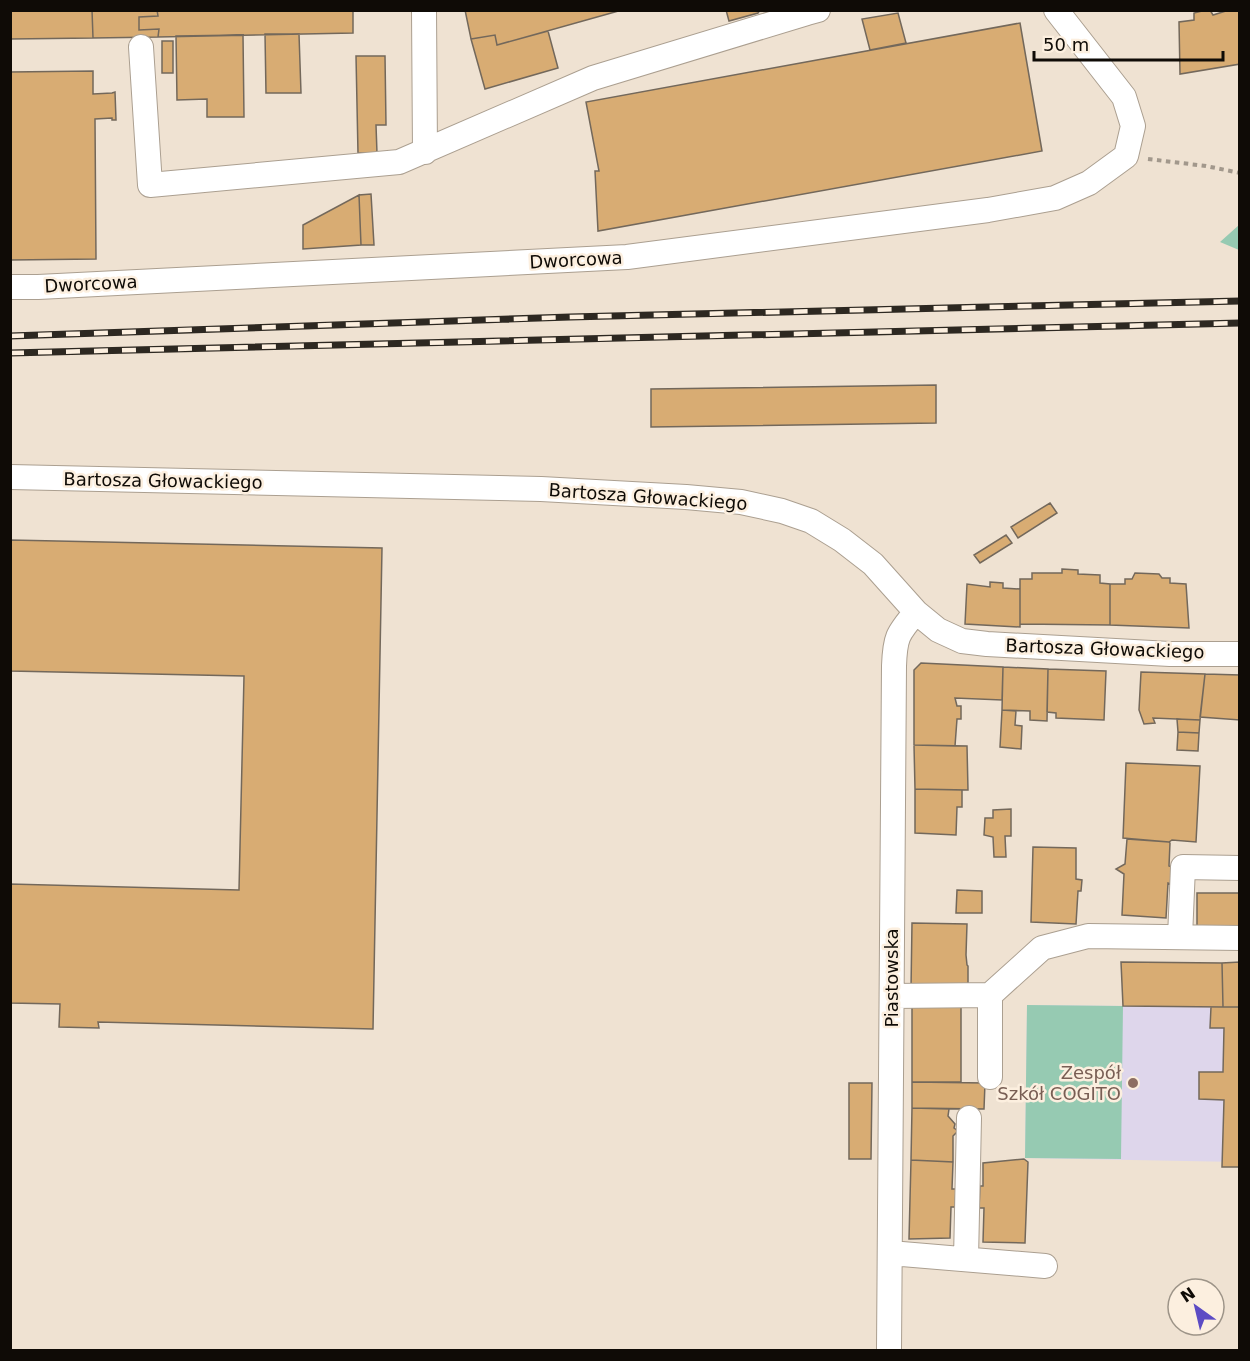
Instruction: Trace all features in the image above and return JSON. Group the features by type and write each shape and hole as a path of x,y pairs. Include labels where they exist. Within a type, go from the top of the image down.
{"street":[{"path":"424,10 425,152"},
{"path":"141,47 150,185 399,162 593,78 818,10"},
{"path":"1056,10 1124,97 1133,126 1126,156"},
{"name":"Dworcowa","path":"10,287 627,257 988,210 1055,198 1089,183 1126,156"},
{"name":"Bartosza Głowackiego","path":"10,477 541,489 741,502 782,511 811,521 842,540 873,564 916,612 938,630 962,641 1170,654 1239,654"},
{"name":"Piastowska","path":"889,1350 895,646 900,630 916,612"},
{"path":"1180,937 1183,867 1239,867"},
{"path":"892,996 990,995 1042,948 1088,936 1239,938"},
{"path":"990,995 990,1077"},
{"path":"966,1259 969,1118"},
{"path":"890,1253 1045,1266"}],"path":[{"path":"1126,156 1206,166 1239,173"}],"shaded area":[{"name":"Zespół Szkół COGITO","path":"1027,1005 1239,1007 1239,1162 1025,1158"}],"green space":[{"path":"1239,225 1239,250 1220,242"},
{"path":"1027,1005 1123,1006 1121,1159 1025,1158"}],"building":[{"path":"10,10 92,10 93,38 10,39"},
{"path":"92,10 157,10 158,16 139,17 139,30 159,29 158,37 93,38"},
{"path":"157,10 353,10 353,33 158,37 159,29 139,30 139,17 158,16"},
{"path":"465,10 622,10 497,45 495,35 471,39"},
{"path":"726,10 760,10 758,13 729,21"},
{"path":"1210,10 1213,15 1229,10 1240,10 1240,64 1180,74 1179,22 1194,20 1194,13"},
{"path":"898,13 906,43 870,50 862,19"},
{"path":"1020,23 1042,151 598,231 595,171 599,171 586,102"},
{"path":"548,31 558,68 485,89 471,39 495,35 497,45"},
{"path":"265,34 299,34 301,93 266,93"},
{"path":"243,35 244,117 207,117 207,99 177,100 176,36"},
{"path":"162,41 173,41 173,73 162,73"},
{"path":"356,56 385,56 386,125 376,125 377,153 358,153"},
{"path":"93,71 93,94 115,92 116,120 112,118 95,119 96,259 10,260 10,72"},
{"path":"371,194 374,245 361,245 359,195"},
{"path":"359,195 361,245 303,249 303,225"},
{"path":"936,385 936,423 651,427 651,389"},
{"path":"1050,503 1057,513 1018,538 1011,527"},
{"path":"1006,535 1012,543 980,563 974,555"},
{"path":"10,540 382,548 373,1029 98,1022 99,1028 59,1027 60,1004 10,1003 10,884 239,890 244,676 10,671"},
{"path":"1062,569 1078,570 1078,574 1100,575 1100,583 1110,584 1110,625 1020,624 1020,579 1032,579 1032,573 1062,573"},
{"path":"1135,573 1159,574 1162,578 1170,578 1170,583 1186,584 1189,628 1110,625 1110,584 1125,584 1125,579 1132,579"},
{"path":"990,582 1003,583 1003,588 1020,589 1020,627 965,624 967,584 990,587"},
{"path":"921,663 1003,667 1002,700 955,698 957,706 961,706 961,719 957,719 955,746 914,745 914,670"},
{"path":"1003,667 1048,669 1047,721 1030,720 1030,711 1002,710"},
{"path":"1048,669 1106,671 1104,720 1056,718 1056,713 1047,712"},
{"path":"1141,672 1205,674 1200,720 1153,718 1155,723 1144,724 1139,710"},
{"path":"1205,674 1240,675 1240,720 1200,717"},
{"path":"1002,710 1016,711 1015,725 1022,726 1021,749 1000,747"},
{"path":"1177,719 1200,720 1199,733 1178,732"},
{"path":"1178,732 1199,733 1198,751 1177,750"},
{"path":"914,745 967,746 968,790 915,789"},
{"path":"1126,763 1200,766 1196,842 1123,838"},
{"path":"915,789 962,790 962,807 957,807 956,835 915,833"},
{"path":"1011,809 1011,836 1005,836 1006,857 994,857 993,837 984,835 985,818 993,818 993,810"},
{"path":"1127,839 1170,843 1169,866 1172,867 1171,884 1168,883 1166,918 1122,915 1124,874 1116,869 1125,864"},
{"path":"1033,847 1076,848 1076,879 1082,880 1081,891 1078,891 1076,924 1031,922"},
{"path":"957,890 982,891 982,913 956,913"},
{"path":"1197,893 1240,893 1240,926 1197,926"},
{"path":"912,923 967,924 968,989 911,989"},
{"path":"1121,962 1222,963 1223,1007 1123,1006"},
{"path":"1240,962 1240,1007 1223,1007 1222,963"},
{"path":"912,1001 961,1001 961,1082 912,1082"},
{"path":"1211,1007 1240,1007 1240,1167 1222,1167 1224,1100 1199,1099 1199,1072 1223,1072 1224,1028 1210,1028"},
{"path":"912,1082 985,1083 984,1109 912,1108"},
{"path":"849,1083 872,1083 871,1159 849,1159"},
{"path":"912,1108 949,1109 948,1116 958,1131 953,1136 953,1162 911,1160"},
{"path":"1024,1159 1028,1162 1025,1243 983,1242 984,1208 979,1208 980,1186 983,1186 983,1163"},
{"path":"911,1160 953,1162 952,1189 956,1189 955,1207 951,1207 950,1238 909,1239"}],"railway":[{"path":"10,336 570,317 1240,301"},
{"path":"10,353 1240,323"}],"place":[{"name":"Zespół Szkół COGITO","path":"1133,1083"}]}
